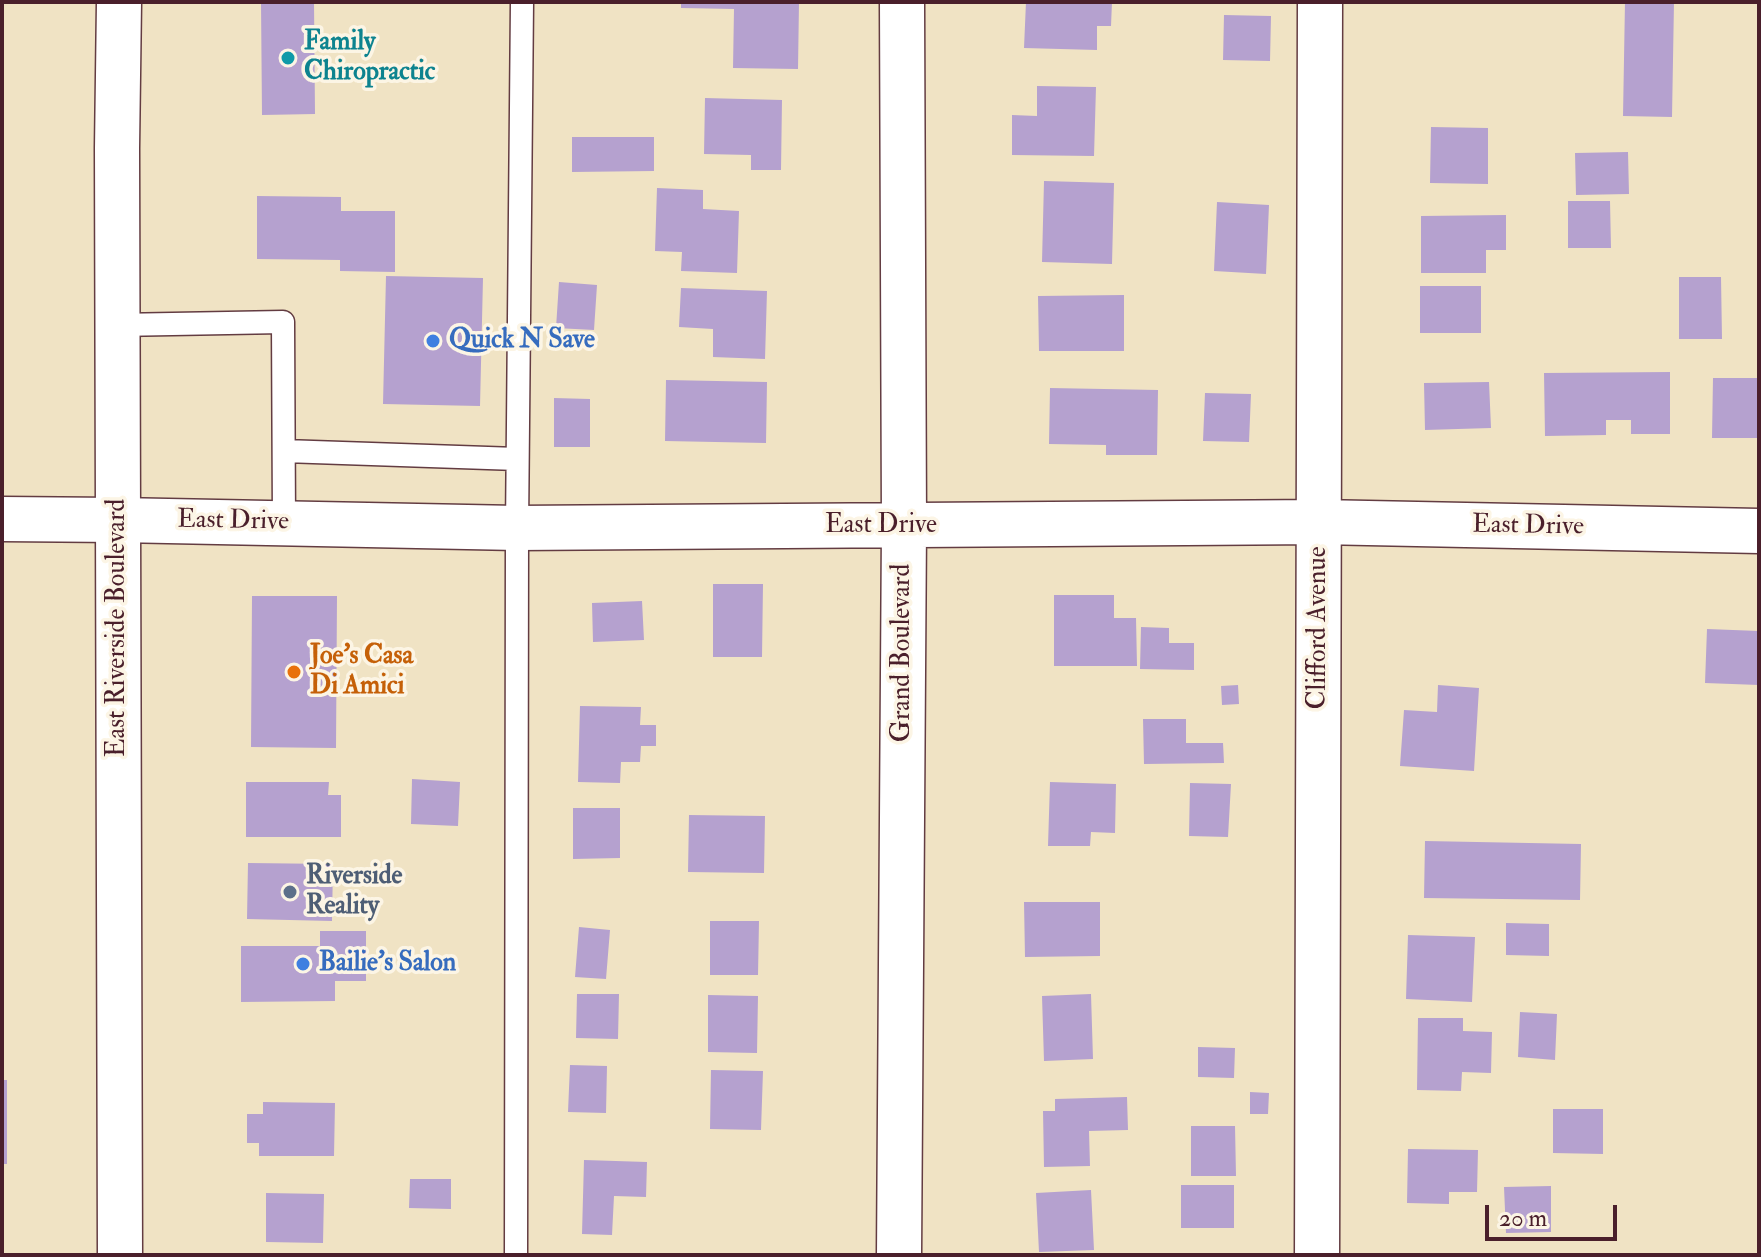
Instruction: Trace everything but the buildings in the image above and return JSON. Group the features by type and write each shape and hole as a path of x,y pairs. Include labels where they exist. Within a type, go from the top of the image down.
{"street":[{"name":"East Riverside Boulevard","path":"119,2 120,1255"},
{"name":"Grand Boulevard","path":"899,1255 904,526 902,2"},
{"name":"Clifford Avenue","path":"1317,1255 1320,2"},
{"name":"East Drive","path":"2,519 517,528 1319,522 1759,531"}],"lane":[{"path":"516,1255 517,459 522,2"},
{"path":"117,325 283,322 284,523"},
{"path":"284,451 517,459"}],"place":[{"name":"Family Chiropractic","path":"288,58"},
{"name":"Quick N Save","path":"433,341"},
{"name":"Joe's Casa Di Amici","path":"294,672"},
{"name":"Riverside Reality","path":"290,892"},
{"name":"Bailie's Salon","path":"303,964"}]}
